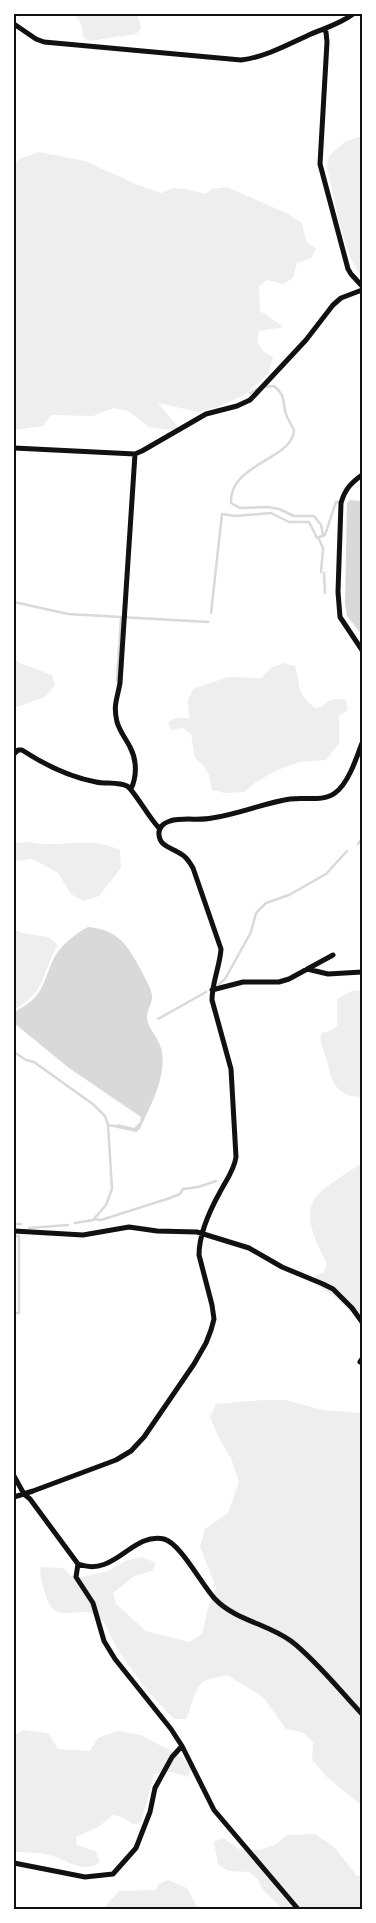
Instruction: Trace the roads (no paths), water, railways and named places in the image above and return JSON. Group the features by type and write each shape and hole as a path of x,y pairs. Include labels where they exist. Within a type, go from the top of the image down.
{"street":[{"path":"14,24 44,42 241,60 271,52 345,20 353,14"},
{"path":"14,448 135,454 206,414 237,406 250,400 306,340 333,305 341,298 362,288 348,268 320,164 327,42 324,29"},
{"path":"131,789 135,779 134,759 131,748 118,724 115,699 120,683 135,454"},
{"path":"362,475 351,482 344,493 341,503 338,592 340,617 362,650"},
{"path":"14,1497 116,1460 131,1451 144,1436 186,1376 206,1343 214,1319 199,1255 199,1247 214,1204 234,1166 236,1157 231,1069 214,1007 212,990 221,949 193,868 181,853 167,847 162,842 159,835 160,829 162,825 177,820 211,819 289,799 329,796 339,790 345,781 362,743"},
{"path":"14,754 18,750 22,750 54,769 75,777 126,786 131,789 144,810 160,829"},
{"path":"212,990 243,982 279,982 333,955"},
{"path":"307,969 328,974 362,972"},
{"path":"14,1231 83,1235 129,1227 188,1231 203,1234 250,1248 282,1267 328,1286 352,1308 362,1322"},
{"path":"14,1476 24,1494 78,1564 86,1567 98,1567 109,1564 145,1541 155,1538 174,1544 205,1589 218,1602 233,1612 290,1640 362,1714"},
{"path":"78,1564 76,1576 93,1603 104,1641 115,1659 171,1729 182,1746 214,1810 298,1909"},
{"path":"14,1863 85,1877 113,1874 136,1848 150,1812 154,1788 172,1757 182,1746"}],"waterway":[{"path":"264,387 274,386 278,390 283,397 287,417"},
{"path":"250,393 259,388"},
{"path":"288,419 294,430 291,440 273,456 250,470 240,479 233,490 231,503 240,508 268,507 279,509 294,516 314,516 321,525 323,535"},
{"path":"211,613 222,514 235,516 271,513 289,522 309,522 317,538 325,535 336,502 339,502"},
{"path":"319,539 323,548"},
{"path":"321,572 323,550"},
{"path":"324,573 325,593"},
{"path":"14,602 68,614 208,622"},
{"path":"117,681 121,618"},
{"path":"358,844 362,839"},
{"path":"219,984 225,979 251,932 256,913 266,903 289,895 326,874 347,851"},
{"path":"158,1019 206,992"},
{"path":"14,1052 26,1060 34,1062 94,1105 105,1116 108,1125 112,1189 106,1205 93,1220 75,1223"},
{"path":"108,1125 121,1127"},
{"path":"94,1219 101,1220 170,1198 180,1194 183,1189 198,1187 216,1181"},
{"path":"14,1224 21,1224"},
{"path":"29,1228 68,1225"},
{"path":"14,1236 19,1236 19,1313 14,1313"}]}
